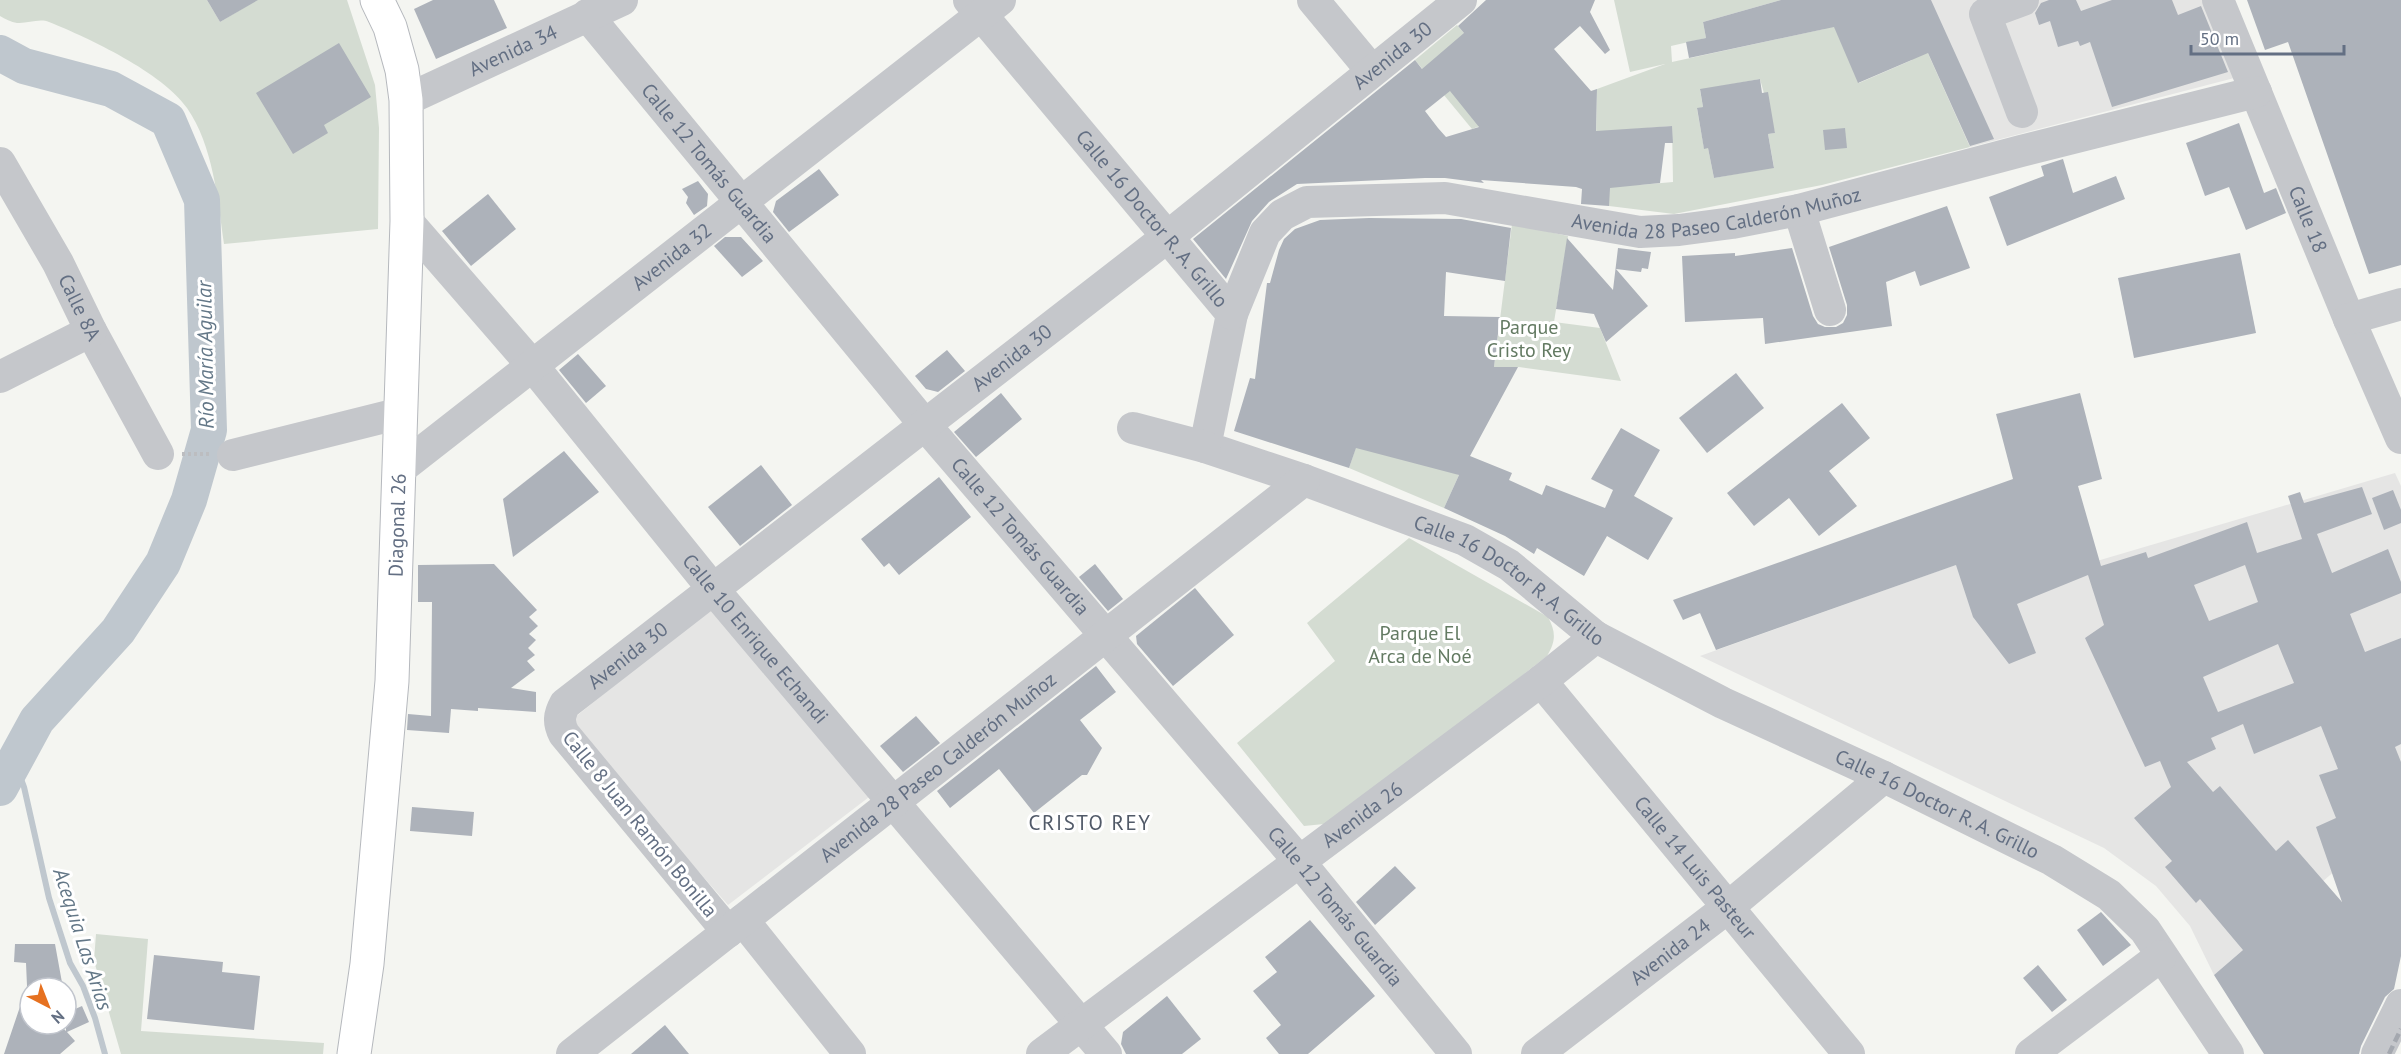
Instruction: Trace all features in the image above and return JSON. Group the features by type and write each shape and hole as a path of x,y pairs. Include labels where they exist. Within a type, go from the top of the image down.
{"main road":[{"name":"Diagonal 26","path":"354,1054 367,964 391,693 407,221 406,100 402,70 390,27 376,0"}],"street":[{"name":"Avenida 34","path":"406,100 622,0"},
{"path":"1313,0 1371,71"},
{"name":"Avenida 30","path":"560,714 566,704 1166,238 1461,0"},
{"path":"2022,112 1985,14 2023,0"},
{"name":"Calle 18","path":"2218,0 2349,319 2401,438"},
{"name":"Avenida 32","path":"400,469 741,203 983,5"},
{"name":"Calle 16 Doctor R. A. Grillo","path":"983,5 1166,238 1232,314 1205,447 1304,480 1465,540 1509,565 1596,637 1723,703 1884,777 2052,860 2109,895 2145,930 2228,1054"},
{"name":"Calle 12 Tomás Guardia","path":"587,15 926,425 1299,861 1456,1054"},
{"name":"Avenida 28 Paseo Calderón Muñoz","path":"1232,314 1265,233 1282,215 1307,202 1445,198 1640,232 1679,230 1732,223 1799,210 2020,151 2256,92"},
{"name":"Calle 8A","path":"0,162 58,263 91,331 158,454"},
{"path":"1799,210 1830,310"},
{"name":"Calle 10 Enrique Echandi","path":"407,221 532,365 713,589 1106,1054"},
{"path":"2349,319 2401,303"},
{"path":"0,377 91,331"},
{"path":"232,454 401,413"},
{"path":"1132,428 1205,447"},
{"name":"Avenida 28 Paseo Calderón Muñoz","path":"572,1054 1304,480"},
{"name":"Avenida 26","path":"1042,1054 1596,637"},
{"name":"Calle 14 Luis Pasteur","path":"1540,681 1849,1054"},
{"name":"Calle 8 Juan Ramón Bonilla","path":"560,714 559,724 564,734 850,1054"},
{"name":"Avenida 24","path":"1537,1054 1727,908 1884,777"},
{"path":"2031,1054 2161,956"},
{"path":"2377,1054 2401,1005"}],"path":[{"path":"158,454 232,454"}],"shaded area":[{"path":"1904,0 2207,0 2238,77 1970,147"},
{"path":"2395,473 2401,486 2401,814 2214,975 2190,926 2156,886 2104,848 1700,656 2068,525 2080,566"},
{"path":"709,608 873,794 728,905 568,723"}],"green space":[{"path":"0,0 207,0 220,22 257,0 347,0 375,85 379,128 378,229 224,244 217,192 209,156 196,123 176,95 161,82 124,58 65,29 45,21 17,23 0,16"},
{"path":"1614,0 1781,0 1703,22 1706,38 1671,46 1672,62 1824,29 1823,0 1859,83 1912,60 1904,0 1970,147 1822,185 1674,214 1609,206 1596,136 1597,89 1665,64 1630,72","holes":["1760,79 1775,133 1768,134 1774,167 1714,178 1708,148 1704,148 1697,109 1703,107 1700,90","1672,126 1673,182 1639,185 1623,130"]},
{"path":"1457,25 1464,33 1480,126 1472,129 1415,60"},
{"name":"Parque Cristo Rey","path":"1512,224 1568,236 1554,322 1600,328 1621,381 1519,367 1494,367"},
{"path":"1363,426 1459,475 1444,508 1349,468"},
{"name":"Parque El Arca de Noé","path":"1409,538 1548,617 1554,632 1552,646 1547,656 1334,823 1304,826 1237,743 1335,661 1307,623"},
{"path":"96,934 148,939 141,1031 324,1043 323,1054 121,1054 94,961"}],"building":[{"path":"207,0 258,0 220,22"},
{"path":"433,0 494,0 507,28 436,59 414,9"},
{"path":"1486,0 1595,0 1590,12 1610,50 1605,54 1580,26 1554,49 1591,91 1597,89 1596,131 1672,126 1673,143 1665,143 1660,183 1610,188 1609,206 1581,204 1582,189 1576,187 1481,180 1484,183 1425,178 1297,184 1269,202 1252,221 1226,279 1193,239 1415,60 1422,69 1464,33 1458,26","holes":["1450,91 1479,127 1446,137 1425,111"]},
{"path":"1781,0 1931,0 1994,139 1970,146 1928,53 1858,83 1834,27 1689,58 1686,42 1706,38 1703,22"},
{"path":"2049,0 2076,0 2081,11 2112,0 2172,0 2178,15 2201,6 2228,72 2112,107 2090,42 2080,46 2078,41 2058,47 2050,21 2039,25 2035,13 2041,3"},
{"path":"2247,0 2401,0 2401,265 2369,274 2288,42 2265,50"},
{"path":"339,43 371,97 324,125 328,133 293,154 256,93"},
{"path":"1760,79 1762,93 1768,92 1775,133 1768,134 1774,168 1714,178 1708,148 1704,149 1697,108 1703,107 1700,89"},
{"path":"2239,123 2264,193 2276,188 2286,213 2246,230 2229,187 2205,196 2186,143"},
{"path":"1845,128 1847,148 1825,150 1823,130"},
{"path":"2063,159 2073,193 2116,176 2125,199 2007,246 1989,197 2044,176 2041,166"},
{"path":"819,169 839,195 789,232 773,212 776,201"},
{"path":"698,181 708,194 707,206 694,215 686,203 688,197 682,189"},
{"path":"488,194 516,229 471,266 442,231"},
{"path":"1947,206 1970,268 1920,286 1915,271 1886,282 1892,326 1765,344 1763,318 1685,322 1682,256 1735,253 1735,256 1792,248 1813,316 1818,324 1825,327 1836,327 1843,323 1847,315 1847,305 1829,247"},
{"path":"1461,219 1511,228 1505,281 1446,272 1444,316 1500,317 1494,367 1518,367 1470,456 1512,473 1509,480 1542,495 1546,485 1605,508 1613,490 1591,479 1621,428 1660,450 1634,496 1673,518 1648,560 1607,536 1584,576 1537,548 1534,554 1505,536 1444,508 1459,475 1356,448 1349,468 1234,431 1250,378 1255,379 1267,283 1270,283 1284,239 1295,229 1320,220"},
{"path":"725,237 741,237 763,261 742,277 714,246"},
{"path":"1567,238 1613,290 1618,248 1651,252 1648,269 1642,268 1641,272 1616,269 1648,306 1606,342 1594,314 1556,309"},
{"path":"2240,253 2256,333 2134,358 2118,278"},
{"path":"947,350 965,371 938,392 926,389 915,376"},
{"path":"578,354 606,386 586,403 559,370"},
{"path":"1736,373 1764,408 1707,453 1679,418"},
{"path":"1001,393 1022,419 976,457 954,432"},
{"path":"2080,393 2102,479 2078,486 2101,566 2146,552 2148,558 2247,522 2257,553 2302,539 2288,496 2300,492 2304,503 2362,487 2372,514 2317,534 2332,573 2388,549 2401,582 2401,593 2350,614 2365,652 2401,638 2401,744 2395,747 2401,762 2401,956 2394,989 2385,997 2359,1054 2264,1054 2214,975 2243,950 2200,899 2196,903 2165,867 2172,861 2134,818 2171,787 2160,761 2145,767 2085,638 2104,625 2088,575 2017,604 2036,653 2009,664 1973,617 1956,565 1716,650 1700,613 1683,620 1673,600 2013,479 1996,414","holes":["2245,565 2258,602 2209,621 2194,585","2278,644 2294,683 2218,712 2203,677","2243,724 2254,754 2321,726 2338,769 2319,775 2336,818 2316,827 2342,902 2288,840 2276,851 2220,786 2213,792 2187,762 2216,749 2211,738"]},
{"path":"1842,403 1870,438 1829,471 1857,506 1819,536 1789,498 1754,526 1727,493"},
{"path":"564,451 599,492 513,557 503,499"},
{"path":"761,465 792,505 740,546 708,507"},
{"path":"939,477 971,517 899,575 889,563 884,567 861,539"},
{"path":"2393,490 2401,510 2401,523 2384,530 2372,498"},
{"path":"494,564 537,610 529,617 538,626 529,634 536,640 528,648 535,655 527,661 535,670 511,688 536,692 536,712 478,708 478,711 451,709 449,733 407,730 408,714 431,716 432,602 418,602 418,565"},
{"path":"1095,564 1123,599 1108,611 1079,577"},
{"path":"1195,588 1234,635 1173,686 1137,644 1136,636"},
{"path":"1096,666 1116,692 1080,720 1102,748 1087,775 1082,775 1034,813 999,769 950,808 937,791"},
{"path":"916,716 940,743 903,772 880,746"},
{"path":"412,807 474,812 472,836 410,831"},
{"path":"1395,866 1416,888 1375,925 1356,902"},
{"path":"2101,912 2131,945 2103,966 2077,930"},
{"path":"1310,920 1375,996 1308,1054 1279,1054 1266,1038 1281,1025 1253,991 1277,972 1265,957"},
{"path":"15,944 55,944 61,976 27,976 26,963 14,962"},
{"path":"154,955 223,962 222,972 260,976 254,1030 147,1019"},
{"path":"2038,965 2067,1000 2052,1012 2023,978"},
{"path":"1167,996 1201,1039 1182,1054 1126,1054 1121,1044 1123,1032"},
{"path":"82,1006 89,1022 78,1027 78,1008"},
{"path":"18,1013 18,1036 71,1036 75,1041 60,1054 4,1054"},
{"path":"665,1025 689,1054 631,1054"}],"waterway":[{"name":"Río María Aguilar","path":"0,53 24,66 111,89 168,120 202,200 209,430 189,500 163,563 118,631 37,720 0,788"},
{"name":"Acequia Las Arias","path":"15,763 24,787 49,898 70,963 83,986 95,1018 105,1054"}],"railway":[{"path":"2389,1054 2401,1029"}],"district":[{"name":"CRISTO REY","path":"1090,822"}]}
